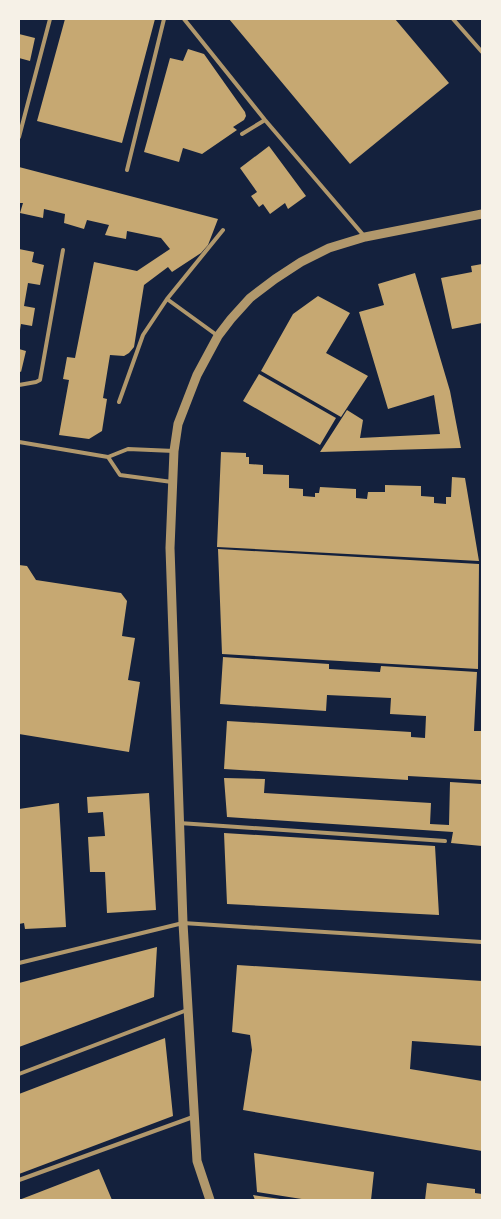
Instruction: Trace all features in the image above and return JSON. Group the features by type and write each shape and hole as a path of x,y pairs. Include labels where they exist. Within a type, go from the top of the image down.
{"street":[{"path":"210,1200 197,1160 183,924 170,548 174,451 178,424 197,375 218,336 231,318 250,298 275,279 301,262 322,252 365,237 482,214"}],"lane":[{"path":"19,137 50,20 43,19"},
{"path":"127,170 164,19"},
{"path":"184,19 265,120 365,237"},
{"path":"453,19 482,52"},
{"path":"242,134 265,120"},
{"path":"119,402 143,335 166,300 223,230"},
{"path":"19,385 40,380 63,250"},
{"path":"166,300 218,336"},
{"path":"19,442 108,457 128,449 174,451"},
{"path":"108,457 120,475 172,482"},
{"path":"179,823 445,841"},
{"path":"19,963 183,924 482,942"},
{"path":"19,1074 188,1010"},
{"path":"19,1180 194,1116"}],"building":[{"path":"65,19 155,19 122,143 37,121"},
{"path":"229,19 395,19 449,83 350,164"},
{"path":"19,34 35,38 30,61 19,58"},
{"path":"188,49 204,54 246,116 244,120 233,127 237,130 202,154 183,148 179,162 144,152 170,58 183,61"},
{"path":"269,146 306,196 288,209 285,203 270,214 263,204 259,207 251,196 257,192 240,168"},
{"path":"19,167 218,219 208,245 201,253 172,272 168,267 144,285 134,347 124,356 110,355 103,398 107,399 102,431 89,439 59,435 69,380 63,379 67,357 75,358 94,262 137,271 170,249 161,238 127,231 126,239 105,235 109,225 87,220 84,229 64,223 65,214 44,209 43,218 20,213 23,203 19,203"},
{"path":"19,249 34,252 32,262 44,265 40,285 28,283 24,306 35,308 32,326 21,324 20,330"},
{"path":"482,264 482,323 452,329 441,278 472,272 471,266"},
{"path":"415,273 450,391 461,448 320,452 347,410 363,420 360,438 440,434 434,395 388,409 359,312 384,305 378,284"},
{"path":"318,296 350,313 326,353 368,376 341,417 261,371 293,314"},
{"path":"19,349 26,351 21,372 19,371"},
{"path":"259,374 336,418 320,445 243,401"},
{"path":"221,452 246,453 246,457 249,457 249,464 263,465 263,474 289,475 289,488 303,489 303,496 315,497 315,493 319,493 320,487 356,489 356,498 367,499 368,492 385,492 385,485 421,486 421,496 434,497 434,503 446,504 446,497 451,497 452,477 465,478 479,561 217,547"},
{"path":"218,549 479,564 478,669 222,654"},
{"path":"19,565 27,566 36,580 121,593 127,601 122,636 135,638 128,680 140,682 129,752 19,734"},
{"path":"223,657 329,664 329,669 380,672 381,666 477,672 474,731 482,731 481,780 408,776 408,780 224,769 227,721 411,732 411,737 425,738 426,716 390,714 391,698 327,695 326,711 220,704"},
{"path":"224,778 265,779 264,793 431,803 430,824 449,825 450,782 482,784 482,846 451,843 453,832 227,817"},
{"path":"149,793 156,910 107,913 105,872 90,872 88,837 105,836 103,812 88,813 87,797"},
{"path":"59,803 66,927 25,929 24,923 19,924 19,809"},
{"path":"224,833 435,846 439,915 227,904"},
{"path":"157,947 154,997 19,1047 19,983"},
{"path":"237,965 482,981 482,1046 412,1041 410,1069 482,1081 482,1151 243,1110 252,1050 250,1035 232,1032"},
{"path":"165,1038 173,1116 19,1174 19,1094"},
{"path":"254,1153 374,1172 371,1200 308,1200 257,1192"},
{"path":"99,1169 112,1200 19,1200"},
{"path":"427,1183 475,1189 475,1193 482,1194 482,1200 425,1200"},
{"path":"253,1195 280,1199 255,1200"}]}
